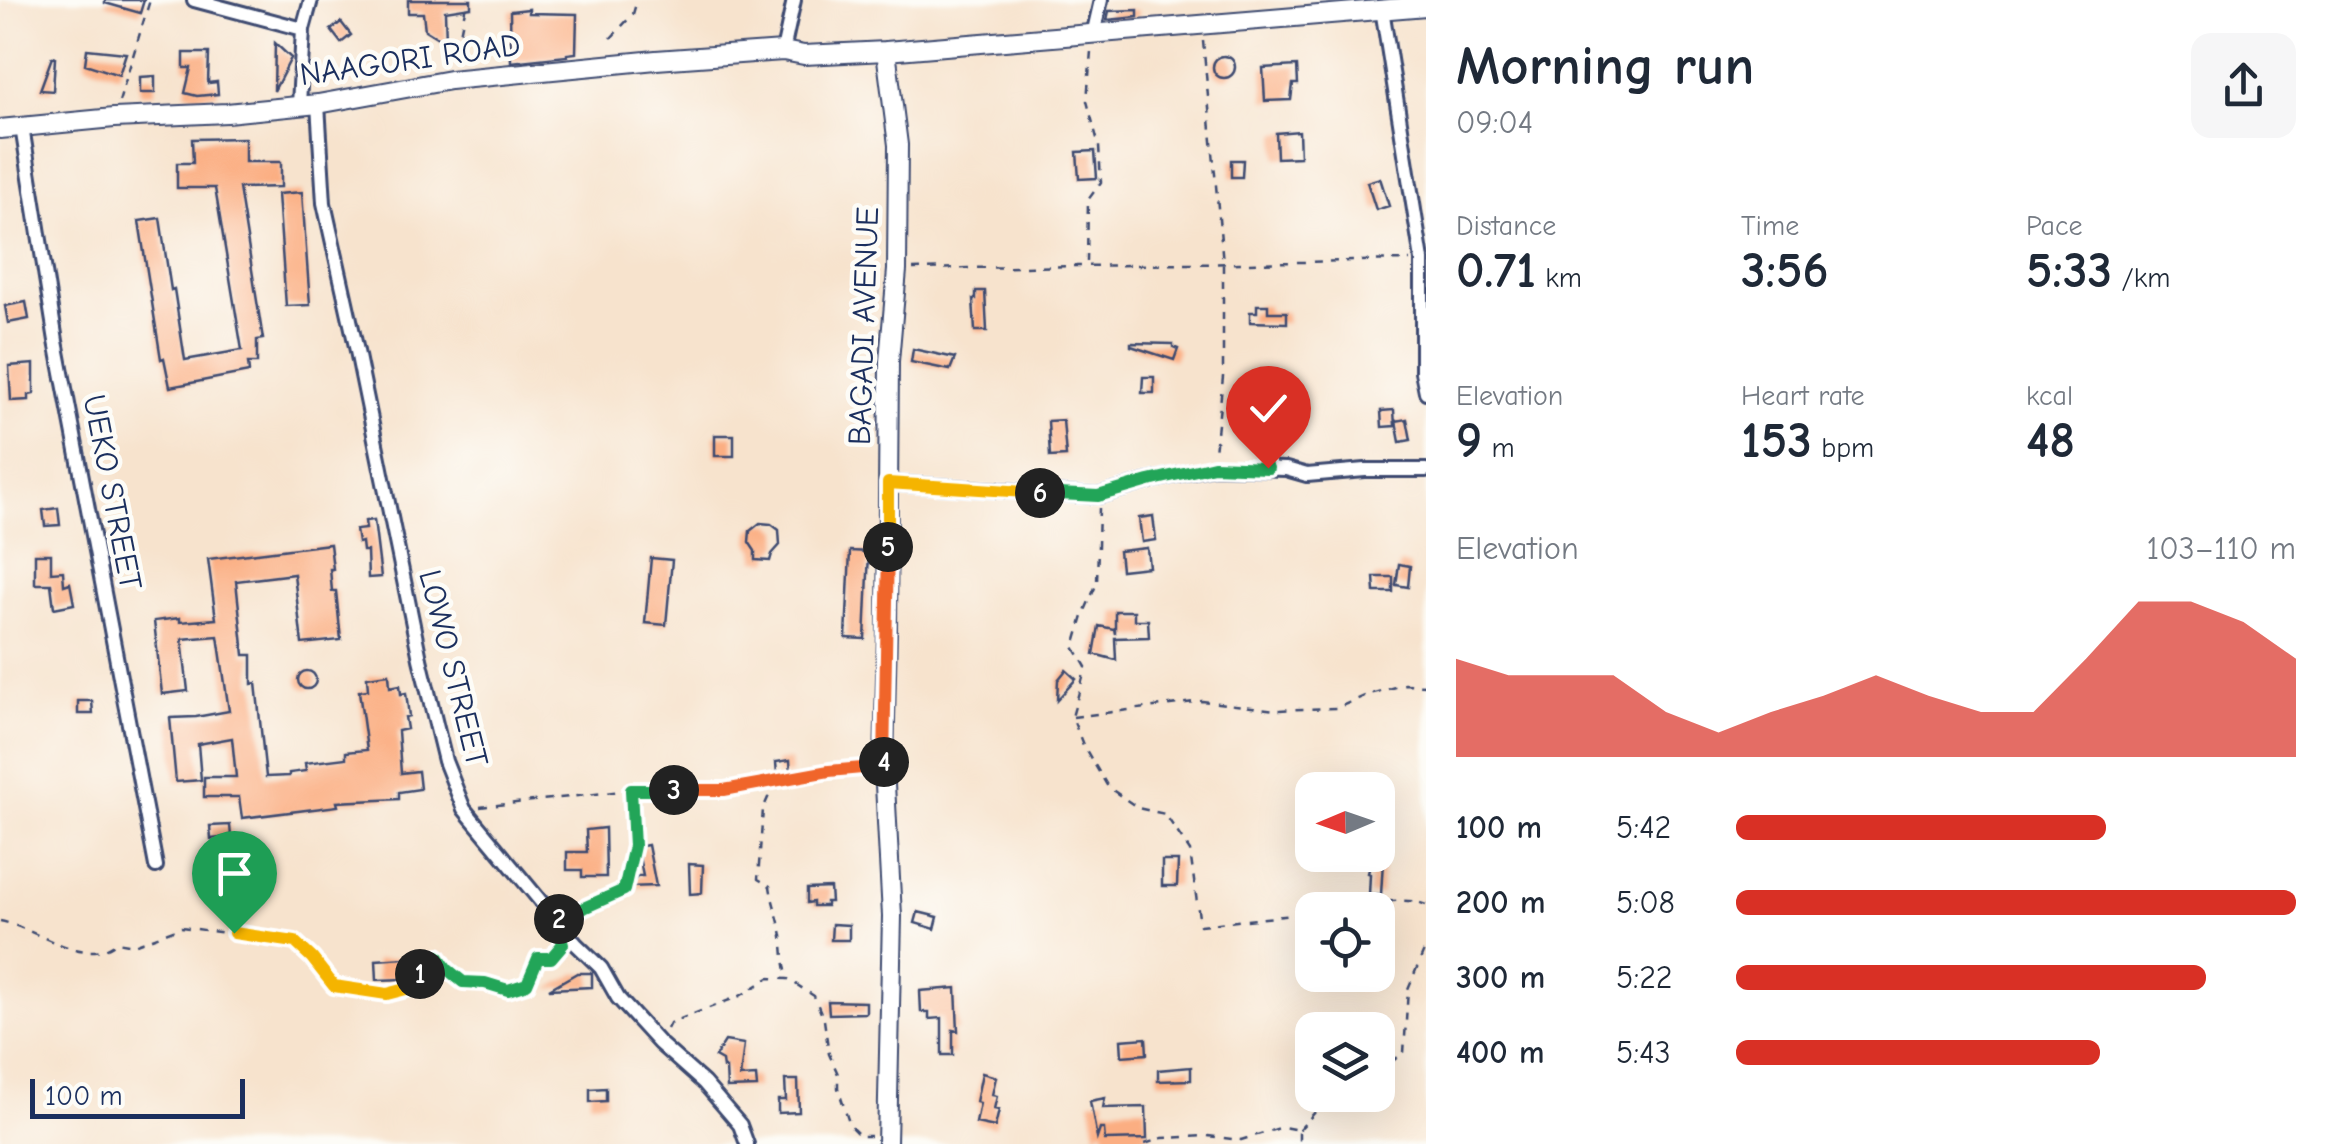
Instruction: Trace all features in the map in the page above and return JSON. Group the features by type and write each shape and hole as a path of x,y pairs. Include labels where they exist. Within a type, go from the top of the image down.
{"street":[{"path":"194,0 303,29"},
{"name":"LOWO STREET","path":"311,0 303,29 308,104 324,203 445,762 464,809 600,968 618,998 659,1043 704,1083 740,1126 748,1144"},
{"path":"783,51 794,0"},
{"path":"1093,35 1100,0"},
{"name":"NAAGORI ROAD","path":"0,129 227,113 450,80 656,60 783,51 804,55 886,50 1201,25 1382,4 1426,6"},
{"path":"1382,4 1422,260 1422,372 1426,392"},
{"name":"BAGADI AVENUE","path":"886,50 898,145 897,270 889,361 884,766 892,916 887,1140"},
{"name":"UEKO STREET","path":"22,128 56,341 156,866"},
{"path":"888,483 1098,496 1214,466 1286,469 1308,476 1365,470 1426,470"}],"path":[{"path":"114,118 150,0"},
{"path":"450,80 467,0"},
{"path":"611,38 633,14 637,0"},
{"path":"1201,25 1223,263 1223,377 1214,466"},
{"path":"1086,266 1088,200 1101,182 1099,146 1087,100 1093,35"},
{"path":"897,270 1422,260"},
{"path":"1098,496 1098,583 1074,647 1086,667 1072,717 1083,745 1108,787 1138,808 1165,814 1190,852 1200,926 1295,915"},
{"path":"1072,717 1202,701 1276,710 1338,708 1406,684 1426,685"},
{"path":"464,809 631,790 724,790 829,771 884,766"},
{"path":"776,782 763,809 758,878 770,886 788,978"},
{"path":"0,921 83,953 106,950 116,942 134,945 181,927 295,942 334,986 387,994 410,988 438,956 463,982 508,990 527,984 538,958 551,958 563,944 557,921 624,890 634,846 631,790"},
{"path":"1395,902 1417,901 1426,905"},
{"path":"1395,1060 1404,1054 1408,989 1426,946"},
{"path":"659,1043 670,1023 740,996 770,978 788,978 814,996 824,1020 829,1054 838,1074 838,1088 850,1126 860,1136 887,1140"},
{"path":"1299,1144 1299,1130 1316,1112"},
{"path":"1145,1144 1162,1138 1241,1140 1283,1126 1299,1130"}],"building":[{"path":"105,0 144,0 140,13"},
{"path":"408,0 471,0 471,7 445,11 446,43 425,30 423,13 408,13"},
{"path":"529,9 529,13 577,14 576,53 511,62 510,11"},
{"path":"1138,10 1138,17 1107,20 1109,11"},
{"path":"341,22 351,35 341,43 331,30"},
{"path":"275,43 291,58 274,91"},
{"path":"87,49 126,53 119,75 85,64"},
{"path":"184,53 209,53 208,83 217,82 218,94 185,93 191,68 184,68"},
{"path":"1224,56 1235,67 1224,78 1213,67"},
{"path":"52,57 53,91 40,90"},
{"path":"1297,66 1298,84 1293,84 1291,100 1265,101 1263,68"},
{"path":"155,76 155,93 140,93 140,77"},
{"path":"1299,131 1300,157 1277,158 1276,133"},
{"path":"245,138 245,162 281,162 281,187 239,188 263,339 257,340 257,363 248,363 249,372 170,387 164,358 161,359 139,221 160,218 185,360 242,350 215,188 177,188 177,163 193,163 192,139"},
{"path":"1095,151 1097,178 1079,179 1077,152"},
{"path":"1231,160 1243,160 1242,177 1231,177"},
{"path":"1380,178 1389,206 1376,210 1367,182"},
{"path":"302,192 310,305 286,306 278,194"},
{"path":"976,291 985,291 987,331 975,331"},
{"path":"26,302 29,319 8,323 5,306"},
{"path":"1257,305 1268,305 1268,312 1287,312 1287,323 1250,322 1250,312 1257,312"},
{"path":"1131,343 1173,344 1178,349 1174,360"},
{"path":"913,349 955,358 950,370 911,362"},
{"path":"34,364 34,394 29,395 29,400 11,401 9,366"},
{"path":"1143,377 1154,377 1154,393 1142,393"},
{"path":"1394,410 1395,426 1382,427 1381,411"},
{"path":"1407,419 1411,440 1400,442 1396,421"},
{"path":"1063,420 1066,456 1050,457 1048,421"},
{"path":"715,435 734,435 734,456 715,456"},
{"path":"58,508 60,525 45,526 43,510"},
{"path":"1153,516 1156,540 1142,542 1139,518"},
{"path":"374,520 381,577 368,578 367,551 363,551 362,542 358,543 356,530 366,529 365,521"},
{"path":"760,523 779,530 780,545 770,561 755,560 749,542 750,531"},
{"path":"330,544 332,591 336,591 341,640 302,644 294,574 236,581 244,655 252,655 252,684 256,683 266,777 289,776 306,771 305,763 346,758 346,752 367,750 359,691 368,690 367,677 389,674 390,687 400,685 401,694 406,693 409,716 405,717 407,729 398,731 401,773 418,771 420,789 399,792 399,799 337,802 338,806 242,818 239,797 204,797 204,777 236,777 232,738 198,744 201,780 176,782 170,718 229,711 218,636 182,639 188,691 162,694 154,621 216,619 208,559"},
{"path":"1147,548 1149,567 1121,570 1119,551"},
{"path":"850,551 869,552 865,639 846,638"},
{"path":"35,554 51,554 51,572 63,571 64,585 70,583 74,604 54,608 51,584 35,584"},
{"path":"651,558 672,560 666,625 645,623"},
{"path":"1399,564 1410,566 1408,587 1396,585"},
{"path":"1374,577 1393,577 1393,592 1375,592"},
{"path":"1115,611 1134,611 1134,620 1148,620 1149,637 1115,638 1116,660 1094,654 1099,626 1114,629 1115,634"},
{"path":"1066,670 1076,679 1057,700 1058,680"},
{"path":"307,671 316,680 307,689 298,680"},
{"path":"78,701 92,701 93,714 78,714"},
{"path":"790,760 791,774 777,775 776,762"},
{"path":"230,825 231,837 211,839 210,826"},
{"path":"605,828 606,877 582,877 582,870 567,870 567,852 587,852 586,830"},
{"path":"648,845 656,886 627,887 643,876 637,847"},
{"path":"1162,861 1178,861 1177,886 1162,886"},
{"path":"689,864 703,865 702,893 690,894"},
{"path":"1382,872 1381,892 1369,892 1368,873"},
{"path":"830,888 831,902 826,902 826,906 807,903 807,889"},
{"path":"918,912 938,917 935,929 915,923"},
{"path":"832,924 849,925 849,940 831,940"},
{"path":"405,958 405,979 377,980 376,960"},
{"path":"577,973 592,973 592,987 549,989"},
{"path":"956,988 958,1031 953,1030 953,1055 942,1055 942,1018 929,1019 929,1012 921,1012 920,991"},
{"path":"828,1001 866,1002 866,1013 829,1014"},
{"path":"1146,1038 1147,1054 1122,1056 1121,1040"},
{"path":"725,1041 744,1044 740,1077 756,1076 757,1087 727,1088 726,1068 715,1057"},
{"path":"1191,1067 1191,1080 1158,1081 1158,1070"},
{"path":"982,1073 996,1077 992,1095 997,1096 994,1109 999,1110 995,1127 976,1123"},
{"path":"785,1080 798,1080 799,1112 778,1113 778,1100 786,1100"},
{"path":"606,1088 606,1101 590,1102 590,1089"},
{"path":"1105,1098 1103,1108 1146,1107 1147,1139 1105,1140 1104,1129 1100,1129 1097,1138 1090,1101"}],"route":[{"path":"234,933 295,942 334,986 387,994 410,988 438,956 463,982 508,990 527,984 538,958 551,958 563,944 557,921 624,890 634,846 631,790 724,790 829,771 884,766 888,483 1098,496 1214,466 1268,468"}]}
